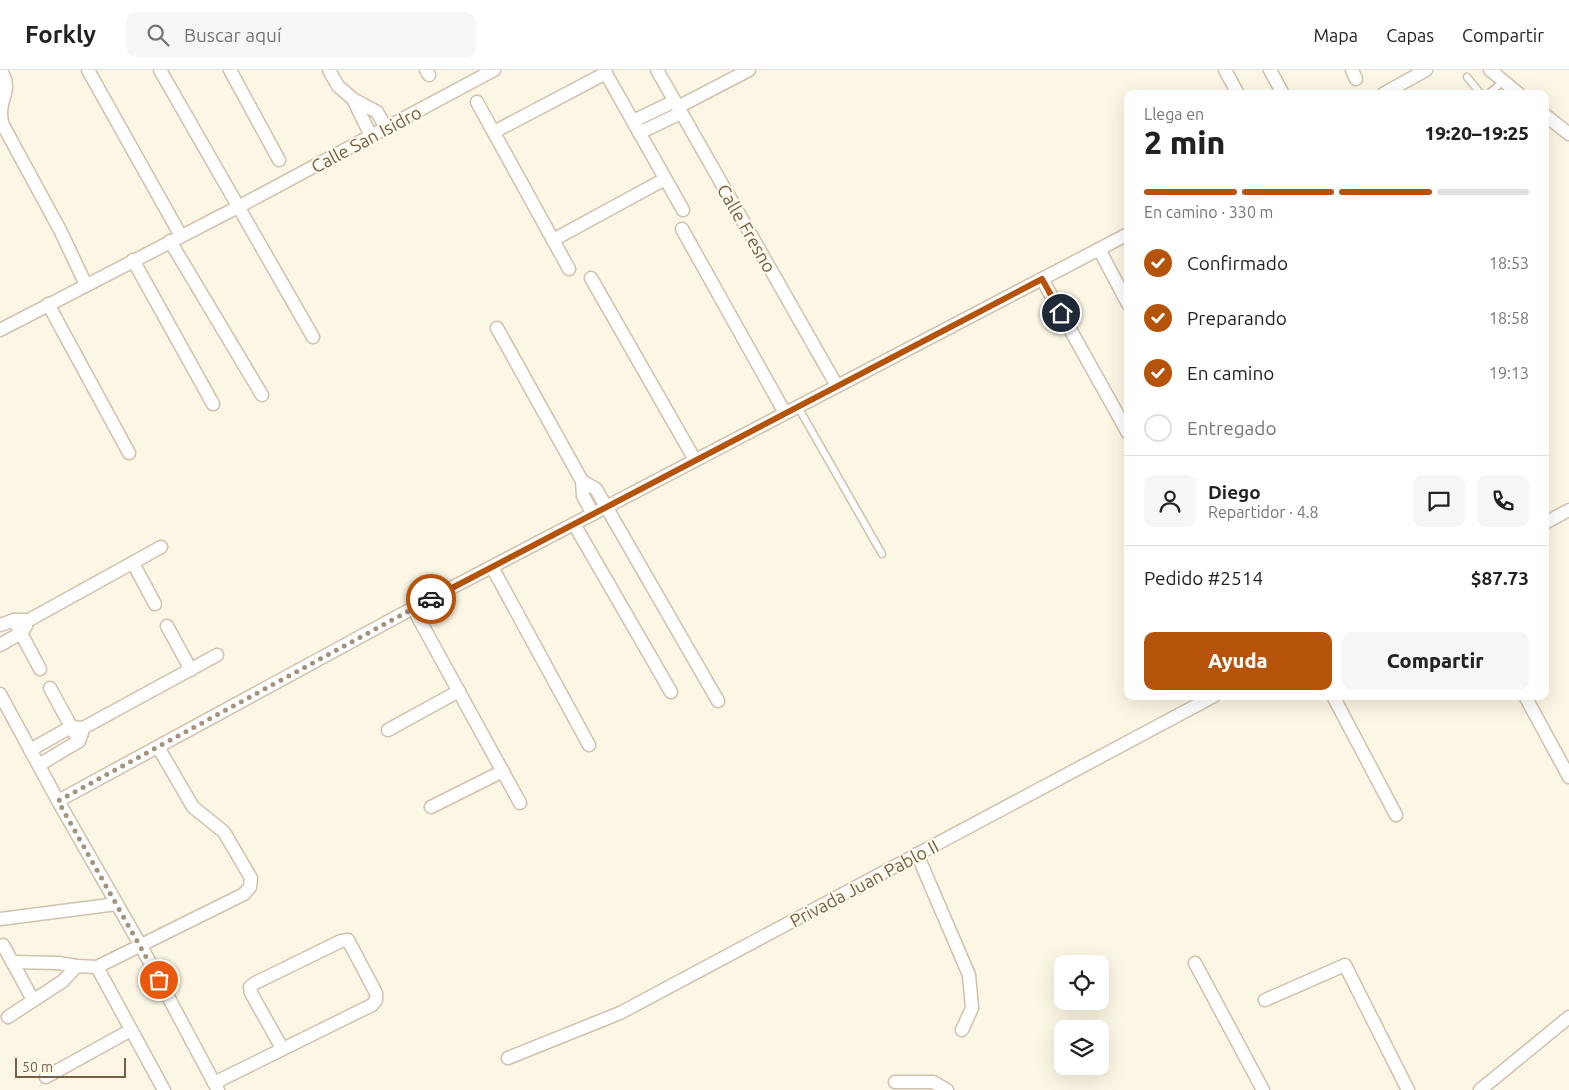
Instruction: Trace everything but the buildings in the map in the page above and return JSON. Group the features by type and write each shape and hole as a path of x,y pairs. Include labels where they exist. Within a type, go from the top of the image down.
{"street":[{"path":"0,70 7,88 1,112 2,125 60,230 86,285"},
{"path":"88,70 176,239 262,395"},
{"path":"160,70 313,337"},
{"path":"230,70 278,160"},
{"path":"329,70 338,86 353,99 377,112 386,128"},
{"name":"Calle San Isidro","path":"0,330 238,207 494,70"},
{"name":"Calle Fresno","path":"657,70 837,386"},
{"path":"639,133 678,107 749,70"},
{"path":"1225,70 1236,90"},
{"path":"1270,70 1281,90"},
{"path":"1391,90 1426,70"},
{"path":"1490,70 1514,90"},
{"path":"494,132 605,71 683,210"},
{"path":"353,99 371,136"},
{"path":"477,102 569,269"},
{"path":"633,122 678,107"},
{"path":"1549,118 1569,134"},
{"path":"553,240 666,179"},
{"path":"682,229 785,414"},
{"path":"58,801 413,608 1124,236"},
{"path":"1100,249 1124,296"},
{"path":"133,260 213,404"},
{"path":"591,278 696,460"},
{"path":"1042,279 1124,426"},
{"path":"48,304 129,453"},
{"path":"497,328 582,480 583,496 592,514"},
{"path":"582,480 596,489 718,701"},
{"path":"1549,521 1569,510"},
{"path":"574,524 671,692"},
{"path":"0,625 14,620 29,620 161,547"},
{"path":"133,563 156,604"},
{"path":"492,567 589,745"},
{"path":"413,608 520,803"},
{"path":"14,620 40,669"},
{"path":"0,645 21,633 29,620"},
{"path":"167,626 191,670"},
{"path":"30,750 77,728 217,655"},
{"path":"38,765 79,741 77,728 50,688"},
{"path":"388,730 459,692"},
{"path":"0,694 58,801 141,946 216,1086 282,1048 372,1005 376,1000 376,993 348,940 341,941 250,987 251,993 282,1048"},
{"name":"Privada Juan Pablo II","path":"508,1058 620,1013 1206,700"},
{"path":"1335,700 1396,815"},
{"path":"1527,700 1569,777"},
{"path":"12,962 58,962 77,966 97,967 244,894 250,887 251,878 224,832 193,807 158,747"},
{"path":"432,806 502,771"},
{"path":"917,854 970,975 972,1008 962,1030"},
{"path":"0,919 117,904"},
{"path":"3,945 34,1000"},
{"path":"1195,963 1263,1090"},
{"path":"1265,1000 1345,965 1408,1090"},
{"path":"8,1017 63,982 77,966"},
{"path":"97,967 164,1090"},
{"path":"1480,1090 1569,1017"},
{"path":"46,1077 131,1030"},
{"path":"894,1082 933,1082 947,1090"}],"lane":[{"path":"1467,77 1478,90"},
{"path":"1493,90 1504,82"},
{"path":"798,406 882,554"}],"way so far":[{"path":"159,980 58,801 431,599"}],"route":[{"path":"431,599 1042,279 1061,313"}]}
